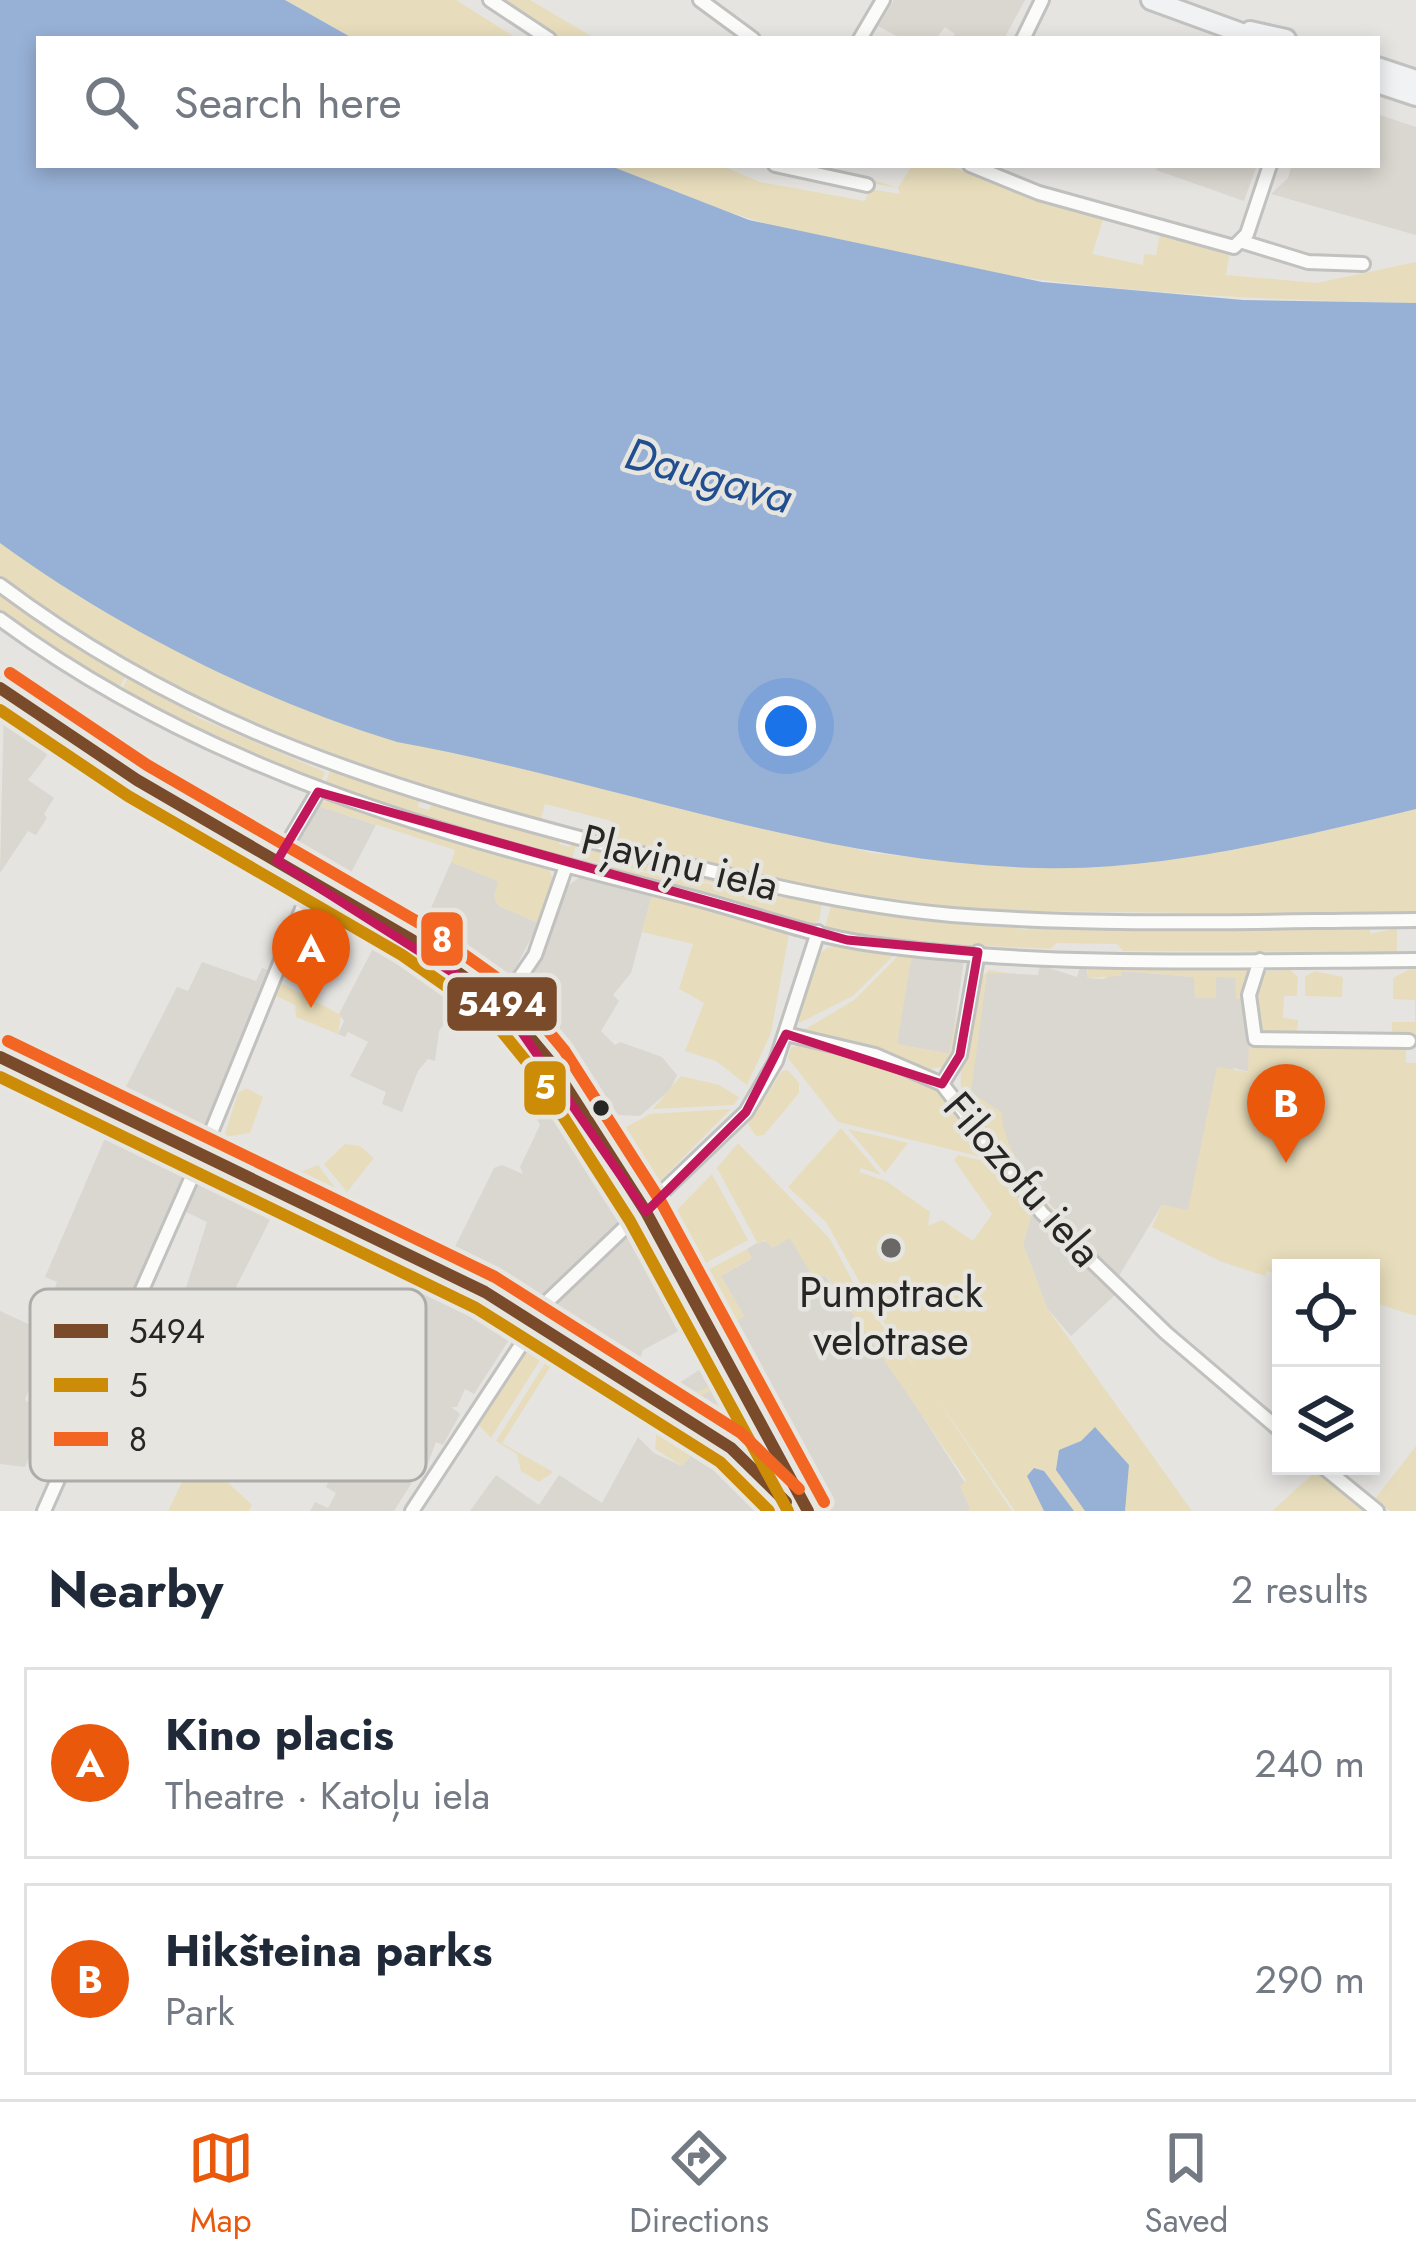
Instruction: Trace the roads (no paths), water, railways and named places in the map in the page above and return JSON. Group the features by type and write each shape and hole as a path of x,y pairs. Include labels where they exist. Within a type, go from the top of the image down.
{"main road":[{"path":"1151,0 1251,36"},
{"path":"1222,24 1273,36"},
{"path":"1380,68 1416,80"},
{"path":"1380,84 1416,96"},
{"path":"0,689 137,780 445,961 502,1004 539,1046 646,1213 808,1511"},
{"path":"0,1057 203,1152 533,1320 731,1448 794,1511"}],"street":[{"path":"490,0 545,36"},
{"path":"700,0 749,36"},
{"path":"862,36 883,0"},
{"path":"1024,36 1042,0"},
{"path":"792,168 867,184"},
{"path":"977,168 1039,193 1234,247 1243,242 1269,168"},
{"path":"1243,242 1308,262 1363,264"},
{"name":"Pļaviņu iela","path":"0,585 130,672 331,765 449,805 748,884 994,917 1416,920"},
{"name":"Pļaviņu iela","path":"0,619 117,694 318,792 566,866 865,944 978,952 1416,960"},
{"path":"277,861 318,792"},
{"path":"502,1004 535,955 566,866"},
{"path":"142,1289 313,882"},
{"path":"412,1511 533,1320 746,1112 786,1034 804,960 818,932"},
{"path":"942,1084 960,1054 978,952"},
{"path":"1260,960 1250,989 1255,1039 1409,1041"},
{"name":"Filozofu iela","path":"786,1034 875,1055 942,1084 1042,1213 1166,1333 1272,1423"},
{"path":"1333,1475 1377,1511"},
{"path":"44,1511 57,1481"}],"water":[{"name":"Daugava","path":"0,0 285,0 349,36 36,36 36,168 616,168 749,220 1042,282 1243,300 1416,303 1416,809 1229,850 1085,868 957,863 876,852 397,742 345,725 191,659 92,604 0,543"},
{"path":"1095,1427 1129,1465 1125,1511 1085,1511 1056,1470 1059,1450 1081,1441"},
{"path":"1034,1468 1044,1471 1074,1511 1044,1511 1027,1476"}],"place":[{"name":"Kino placis","path":"311,1008"},
{"name":"Hikšteina parks","path":"1286,1163"},
{"name":"Pumptrack velotrase","path":"891,1248"}]}
